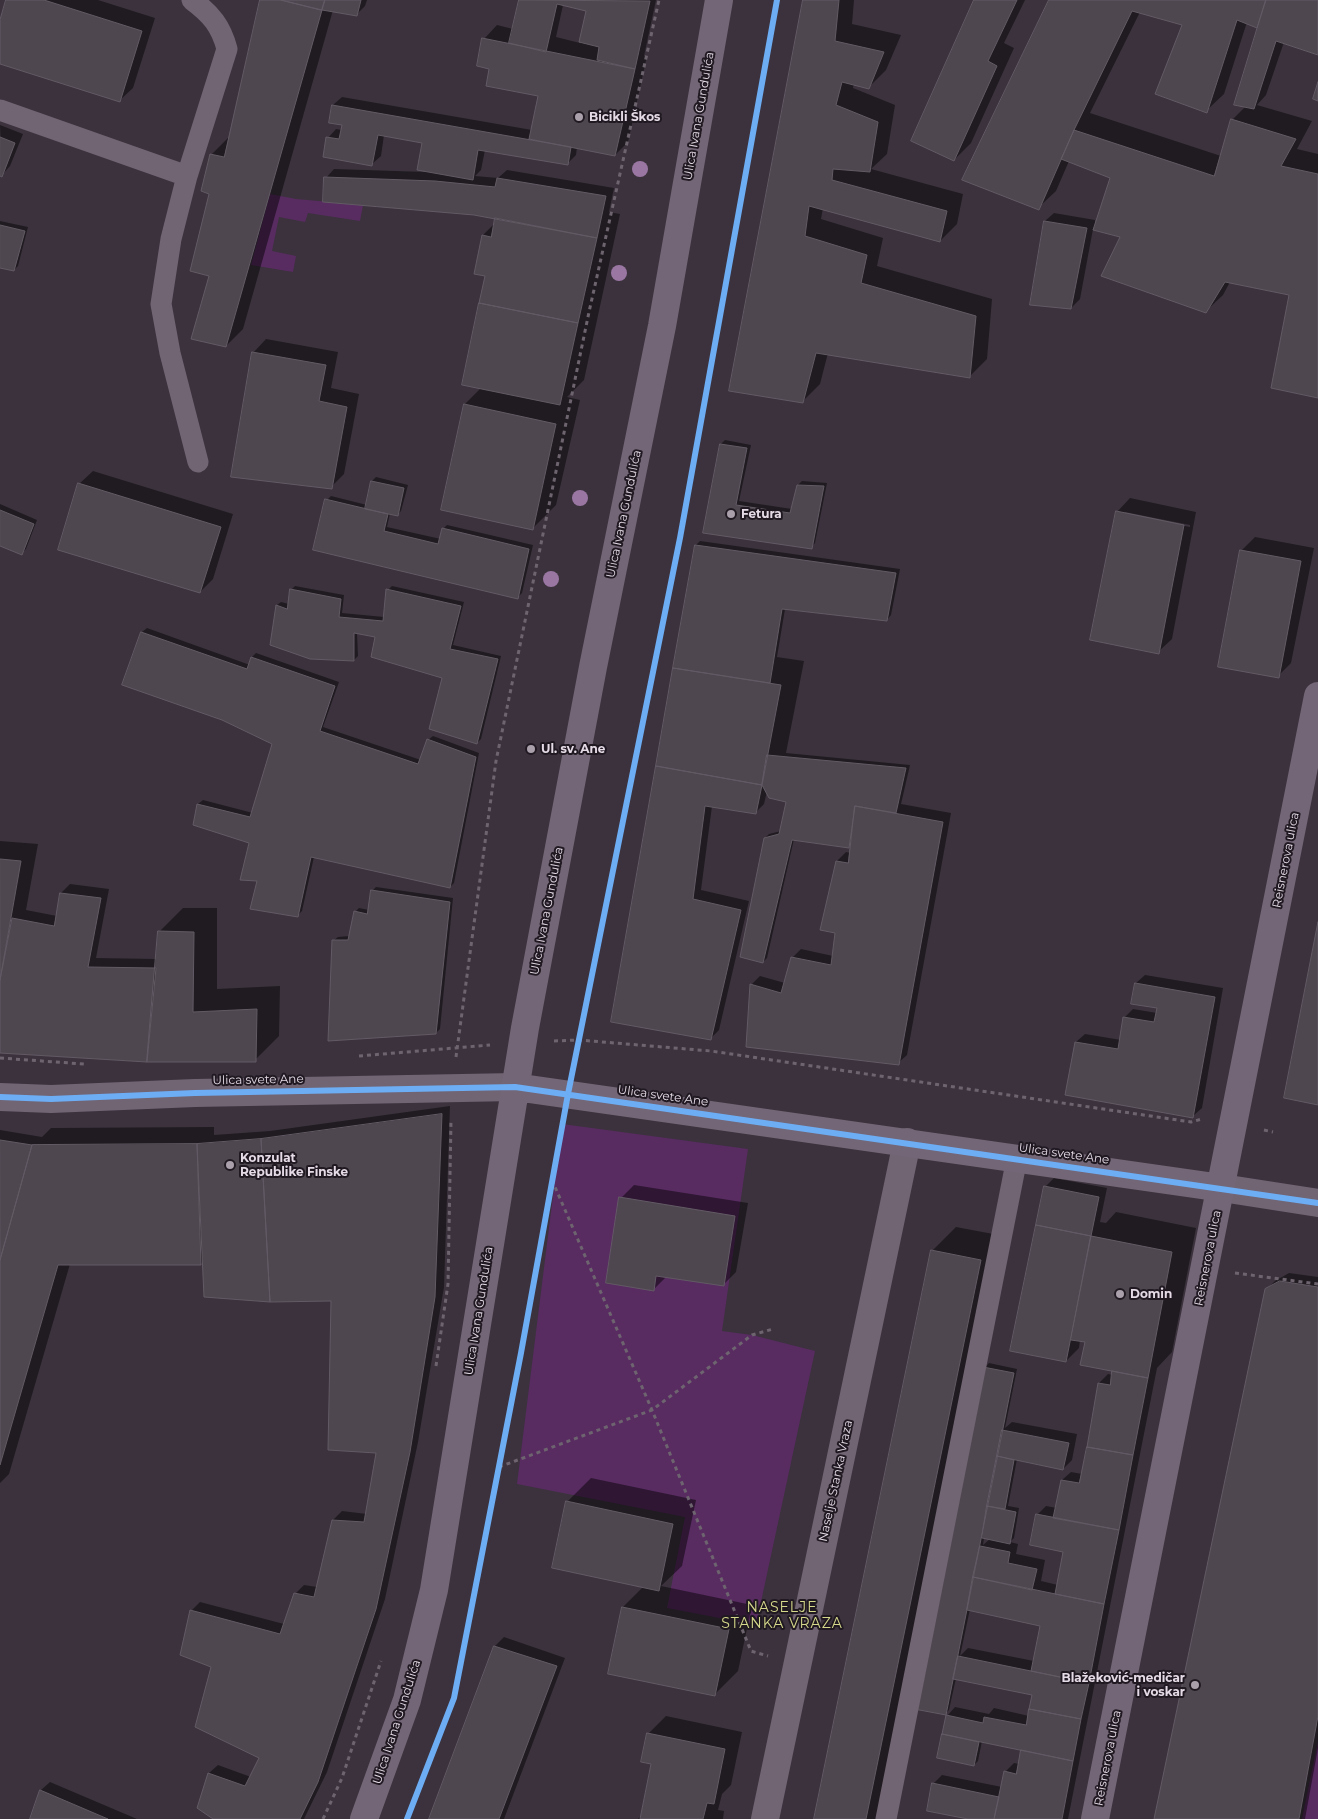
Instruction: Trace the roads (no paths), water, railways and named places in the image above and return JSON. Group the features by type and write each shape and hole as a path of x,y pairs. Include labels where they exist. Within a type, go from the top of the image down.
{"street":[{"name":"Ulica Ivana Gundulića","path":"364,1819 407,1700 434,1590 515,1087 593,667 662,326 719,0"},
{"name":"Reisnerova ulica","path":"1095,1819 1222,1188 1318,696"},
{"name":"Ulica svete Ane","path":"0,1097 51,1099 196,1093 515,1087 907,1142 1318,1203"},
{"name":"Naselje Stanka Vraza","path":"765,1819 907,1142"}],"lane":[{"path":"192,0 208,12 222,30 227,49 187,176 171,239 161,304 170,353 198,462"},
{"path":"0,110 187,176"},
{"path":"886,1819 1017,1158"}],"place":[{"name":"Bicikli Škos","path":"579,117"},
{"name":"Fetura","path":"731,514"},
{"name":"Ul. sv. Ane","path":"531,749"},
{"name":"Konzulat Republike Finske","path":"230,1165"},
{"name":"Domin","path":"1120,1294"},
{"name":"Blažeković-medičar i voskar","path":"1195,1685"}],"district":[{"name":"NASELJE STANKA VRAZA","path":"782,1616"}]}
